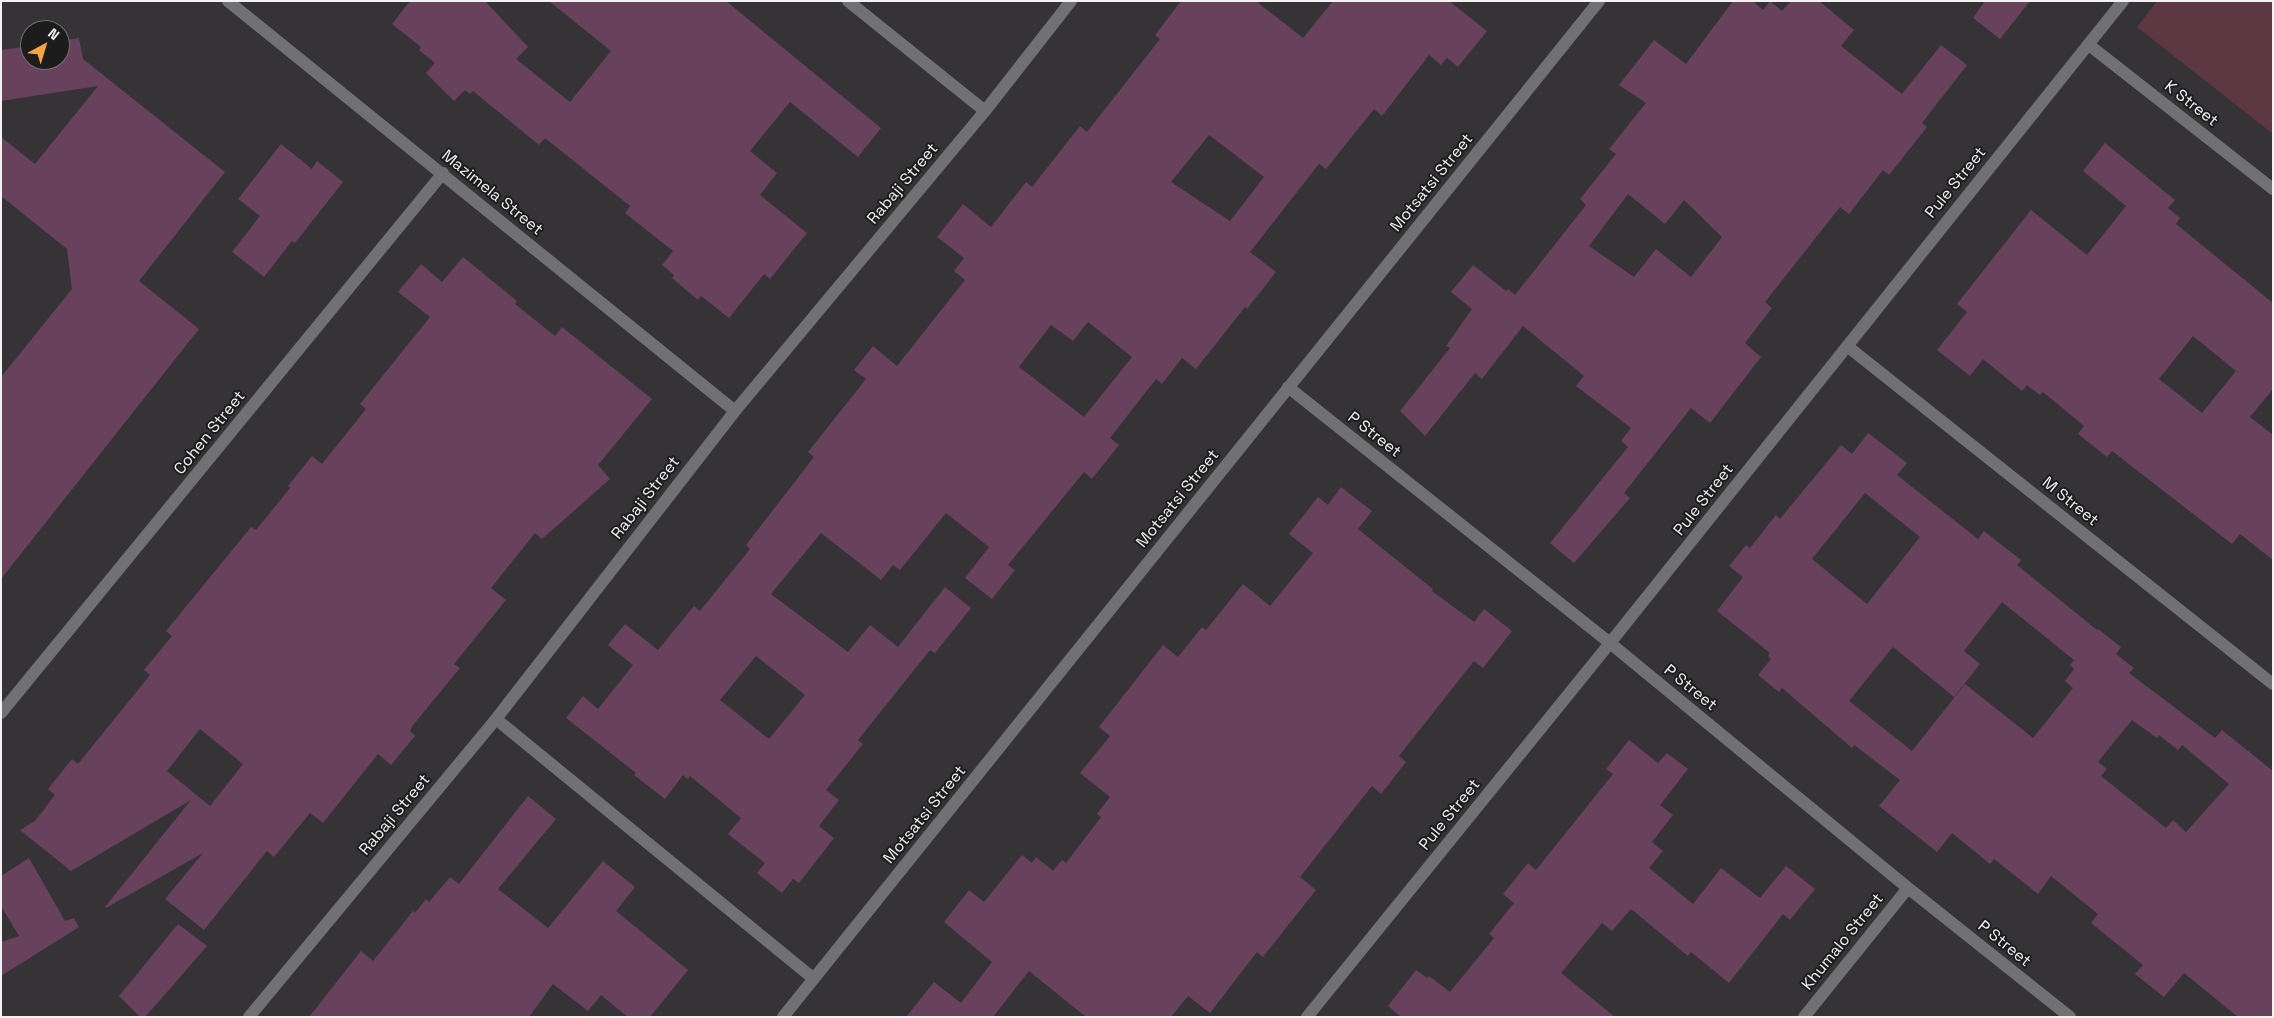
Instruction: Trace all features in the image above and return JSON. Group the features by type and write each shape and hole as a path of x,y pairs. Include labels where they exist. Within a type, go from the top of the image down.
{"street":[{"name":"Mazimela Street","path":"228,1 735,411"},
{"path":"848,1 985,111"},
{"name":"Rabaji Street","path":"249,1017 496,719 735,411 985,111 1071,1"},
{"name":"Motsatsi Street","path":"783,1017 1599,1"},
{"name":"Pule Street","path":"1307,1017 1610,643 2123,1"},
{"name":"K Street","path":"2088,45 2273,189"},
{"name":"Cohen Street","path":"1,713 443,173"},
{"name":"M Street","path":"1847,346 2273,684"},
{"name":"P Street","path":"1288,387 1610,643 1908,888 2070,1017"},
{"path":"496,719 814,979"},
{"name":"Khumalo Street","path":"1804,1017 1908,888"}],"shaded area":[{"path":"2157,1 2273,1 2273,134 2137,27"}],"building":[{"path":"410,1 485,1 528,47 516,59 570,102 611,51 549,1 726,1 881,128 858,157 790,102 750,151 777,173 760,195 807,233 770,279 764,274 729,318 701,296 698,300 672,278 674,275 662,265 673,251 625,213 630,206 545,138 539,145 473,91 470,94 465,90 454,101 426,73 435,63 419,50 421,47 392,24"},
{"path":"1181,1 1256,1 1303,38 1333,1 1449,1 1487,31 1458,67 1447,58 1441,65 1429,55 1382,116 1374,109 1326,169 1319,164 1250,252 1276,272 1247,309 1245,307 1196,369 1182,358 1162,384 1156,379 1110,438 1119,445 1092,479 1084,472 1008,565 1015,570 992,599 965,578 989,547 946,513 900,570 893,565 881,580 821,533 771,594 848,652 870,625 898,647 945,587 971,608 935,653 930,650 858,740 863,744 826,790 839,800 819,826 834,838 799,883 793,879 782,893 757,873 765,863 728,834 741,818 690,776 688,779 683,775 665,799 634,775 636,773 566,718 583,696 598,709 633,665 608,645 625,624 658,650 694,606 700,611 750,549 746,545 814,457 808,452 866,379 854,370 873,346 897,366 965,280 954,271 964,258 937,237 963,204 991,227 1026,182 1032,187 1080,126 1087,132 1160,39 1155,35","holes":["1209,135 1264,177 1230,221 1171,182","1088,322 1132,357 1084,417 1019,367 1051,325 1073,341","756,656 805,695 769,739 720,700"]},
{"path":"1733,1 1753,1 1763,10 1770,1 1782,11 1791,1 1819,1 1854,30 1841,46 1902,94 1941,45 1967,65 1922,123 1927,127 1889,175 1883,170 1849,214 1840,207 1765,302 1772,308 1745,343 1761,357 1710,423 1691,408 1624,493 1630,498 1574,563 1550,543 1628,447 1621,441 1631,428 1576,386 1584,376 1523,326 1482,379 1475,373 1425,436 1400,411 1450,348 1446,346 1472,309 1451,292 1473,265 1506,291 1508,289 1515,295 1586,205 1580,199 1616,154 1609,149 1646,103 1619,85 1654,40 1686,64","holes":["1628,194 1665,224 1684,200 1722,237 1691,277 1656,249 1634,277 1589,246"]},
{"path":"1985,1 2030,1 2000,39 1973,18"},
{"path":"79,38 83,59 225,172 139,281 199,329 1,579 1,377 72,289 67,249 1,196 1,137 35,164 98,86 1,101 1,50 20,47 20,70 70,70 70,39"},
{"path":"2105,143 2175,200 2168,208 2180,218 2176,224 2273,303 2273,389 2250,417 2273,435 2273,560 2240,534 2232,544 2112,451 2107,457 2078,434 2084,426 2043,392 2040,395 2027,385 2022,391 1983,359 1970,376 1937,350 1967,312 1957,304 2031,210 2087,255 2126,206 2083,171","holes":["2193,336 2236,371 2202,413 2159,379"]},
{"path":"281,144 312,169 317,161 343,182 295,243 292,241 264,277 232,252 260,216 238,199"},
{"path":"463,257 517,301 515,304 555,336 562,327 652,399 598,465 610,479 542,539 535,533 491,588 506,600 454,664 460,668 413,725 410,731 415,736 391,765 378,754 323,823 310,813 274,857 267,851 204,930 165,899 203,853 106,908 191,800 71,871 20,830 35,821 55,795 48,789 72,759 78,764 150,675 144,670 172,636 166,631 251,527 256,530 290,488 288,486 312,456 322,464 366,409 360,404 430,317 398,292 421,264 442,282","holes":["200,729 243,764 210,806 167,771"]},
{"path":"1868,433 1907,463 1897,475 1978,539 1984,531 2021,560 2017,565 2097,630 2121,647 2116,654 2134,668 2129,673 2215,738 2222,730 2273,771 2273,1017 2238,1017 2184,973 2164,997 2135,974 2143,965 2091,923 2098,914 2051,876 2038,894 1994,859 1990,864 1952,833 1937,852 1879,806 1900,780 1854,745 1852,748 1782,688 1779,692 1758,675 1771,659 1768,656 1770,653 1717,611 1743,577 1729,566 1746,545 1750,548 1776,515 1780,519 1841,445 1852,454","holes":["1865,493 1920,537 1867,604 1812,559","2002,602 2074,660 2070,665 2074,669 2065,681 2073,688 2033,738 1965,684 1912,751 1849,701 1893,647 1954,697 1980,664 1964,651","2132,720 2157,738 2159,735 2178,750 2182,745 2229,784 2186,832 2173,820 2166,828 2101,776 2107,769 2098,762"]},
{"path":"1341,487 1372,511 1358,529 1433,589 1432,591 1474,622 1484,609 1512,631 1483,668 1474,661 1399,756 1406,762 1381,794 1372,786 1300,877 1316,890 1263,957 1257,952 1210,1013 1188,996 1171,1017 1086,1017 1029,971 993,1017 906,1017 934,982 961,1003 992,962 944,922 969,890 984,902 1022,855 1032,863 1036,857 1053,871 1062,860 1066,863 1101,817 1097,814 1110,797 1080,773 1110,736 1099,727 1163,645 1178,657 1202,627 1206,630 1243,584 1270,606 1313,553 1289,534 1318,497 1328,505"},
{"path":"1629,740 1658,763 1667,753 1688,769 1660,805 1673,815 1652,842 1663,851 1649,868 1693,904 1721,868 1760,898 1786,866 1815,889 1790,920 1783,914 1729,983 1691,952 1688,956 1631,909 1612,931 1602,923 1561,973 1615,1017 1401,1017 1388,1006 1416,970 1427,978 1429,976 1450,992 1494,938 1489,934 1514,903 1503,894 1528,863 1536,870 1613,774 1606,769"},
{"path":"528,796 556,819 498,889 548,928 603,861 635,887 616,911 688,970 650,1017 628,1017 601,995 588,1011 553,984 529,1017 309,1017 361,951 373,961 413,911 415,913 426,899 429,902 450,877 459,884"},
{"path":"29,858 65,921 74,918 79,927 1,976 1,942 19,936 1,906 1,876"},
{"path":"178,924 207,946 145,1017 140,1017 119,996"}]}
